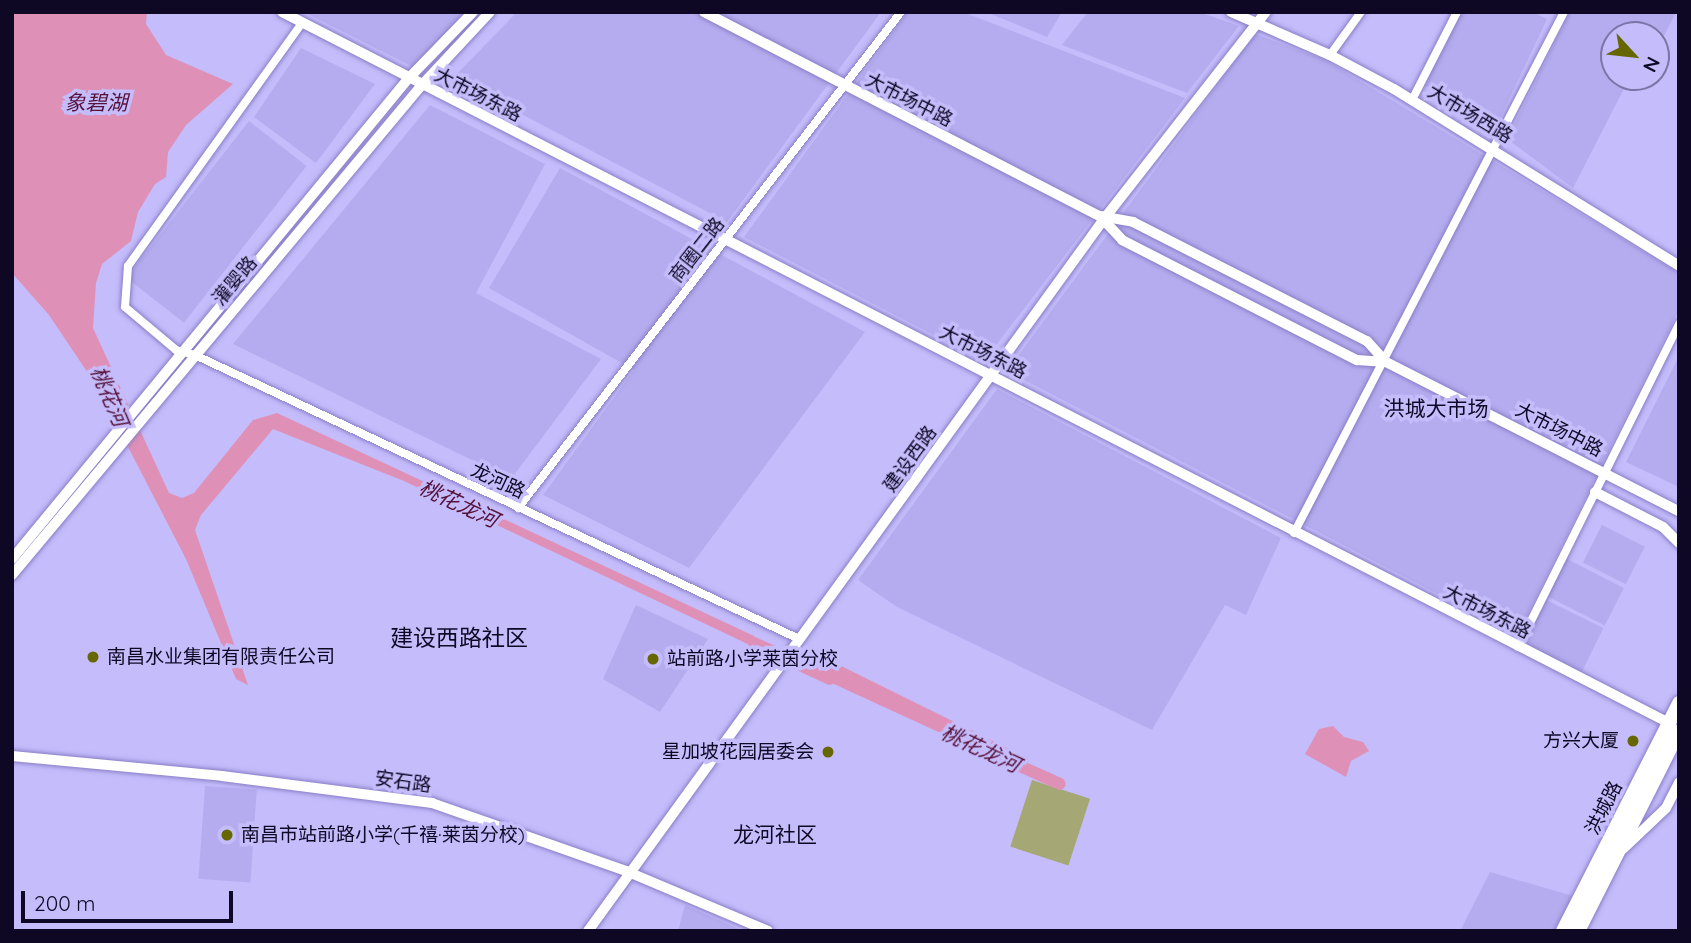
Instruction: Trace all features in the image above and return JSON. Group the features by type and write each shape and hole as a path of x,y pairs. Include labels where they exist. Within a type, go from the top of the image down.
{"highway":[{"name":"洪城路","path":"1578,931 1616,856 1674,727 1679,703"},
{"name":"洪城路","path":"1563,931 1674,727"}],"main road":[{"name":"灌婴路","path":"12,575 132,433 190,353 408,79 473,12"},
{"name":"灌婴路","path":"12,559 128,418 190,353 421,86 489,12"},
{"name":"建设西路","path":"588,931 797,638 1103,218 1257,18 1266,12"},
{"path":"1616,856 1666,808 1679,782"},
{"name":"建设西路","path":"581,931 629,872"}],"street":[{"name":"大市场东路","path":"282,12 421,86 991,375 1674,727"},
{"name":"大市场中路","path":"704,12 1103,218 1133,222 1367,341 1386,362"},
{"name":"商圈二路","path":"518,508 901,12"},
{"name":"大市场西路","path":"1231,12 1257,18 1412,100 1679,267"},
{"path":"1330,55 1361,12"},
{"path":"1412,100 1457,12"},
{"path":"1294,533 1386,362 1564,12"},
{"name":"龙河路","path":"302,23 128,267 125,307 176,350 190,353 797,638"},
{"name":"大市场中路","path":"1103,218 1122,240 1357,359 1386,362 1679,511"},
{"path":"1518,647 1679,324"},
{"path":"1595,492 1663,527 1679,543"},
{"name":"安石路","path":"12,756 222,776 432,803 629,872 768,931"}],"shaded area":[{"path":"304,12 465,12 413,67"},
{"path":"517,12 881,12 727,222 453,78"},
{"path":"908,12 963,12 1185,98 984,361 744,237"},
{"path":"986,12 1062,12 1047,37"},
{"path":"1088,12 1199,12 1239,26 1187,93 1062,45"},
{"path":"1460,12 1533,12 1547,19 1495,129 1424,85"},
{"path":"1570,12 1676,12 1670,24 1670,21 1600,21 1600,91 1623,91 1573,188 1507,139"},
{"path":"1255,34 1325,60 1679,273 1679,310 1517,635 1007,371"},
{"path":"301,48 375,84 316,163 254,117"},
{"path":"430,105 545,164 476,293 601,359 511,479 233,344"},
{"path":"249,121 307,166 184,323 126,278"},
{"path":"560,168 865,332 689,568 543,495 634,370 489,288"},
{"path":"1679,356 1679,487 1626,462"},
{"path":"997,389 1281,538 1246,615 1225,605 1152,730 897,607 858,580"},
{"path":"1602,525 1645,547 1626,584 1583,562"},
{"path":"1565,558 1624,588 1605,625 1546,595"},
{"path":"1544,599 1603,628 1581,674 1522,645"},
{"name":"站前路小学莱茵分校","path":"636,605 708,639 660,712 603,679"},
{"name":"南昌市站前路小学(千禧·莱茵分校)","path":"205,786 257,790 250,882 199,879"},
{"path":"1490,872 1573,896 1554,931 1460,931"},
{"path":"685,905 743,931 678,931"}],"green space":[{"path":"1032,780 1090,799 1068,865 1010,847"}],"water":[{"name":"象碧湖","path":"12,12 147,12 146,24 166,55 233,84 186,125 168,152 166,177 155,184 138,212 131,241 102,264 96,283 93,328 169,493 182,498 194,493 253,420 277,413 754,636 775,657 404,481 273,429 201,515 195,530 248,685 236,679 186,559 96,385 49,315 12,273"},
{"path":"817,654 1011,750 1006,763 823,679 810,665"},
{"path":"1333,726 1344,737 1363,742 1369,751 1351,761 1346,777 1305,754 1319,729"}],"waterway":[{"name":"桃花龙河","path":"754,643 776,653"},
{"name":"桃花龙河","path":"787,659 830,679"},
{"name":"桃花龙河","path":"993,754 1060,784"}],"place":[{"name":"南昌水业集团有限责任公司","path":"93,657"},
{"name":"站前路小学莱茵分校","path":"653,659"},
{"name":"方兴大厦","path":"1633,741"},
{"name":"星加坡花园居委会","path":"828,752"},
{"name":"南昌市站前路小学(千禧·莱茵分校)","path":"227,835"}],"district":[{"name":"洪城大市场","path":"1436,408"},
{"name":"建设西路社区","path":"459,638"},
{"name":"龙河社区","path":"775,834"}],"water label":[{"name":"桃花河","path":"110,396"}]}
